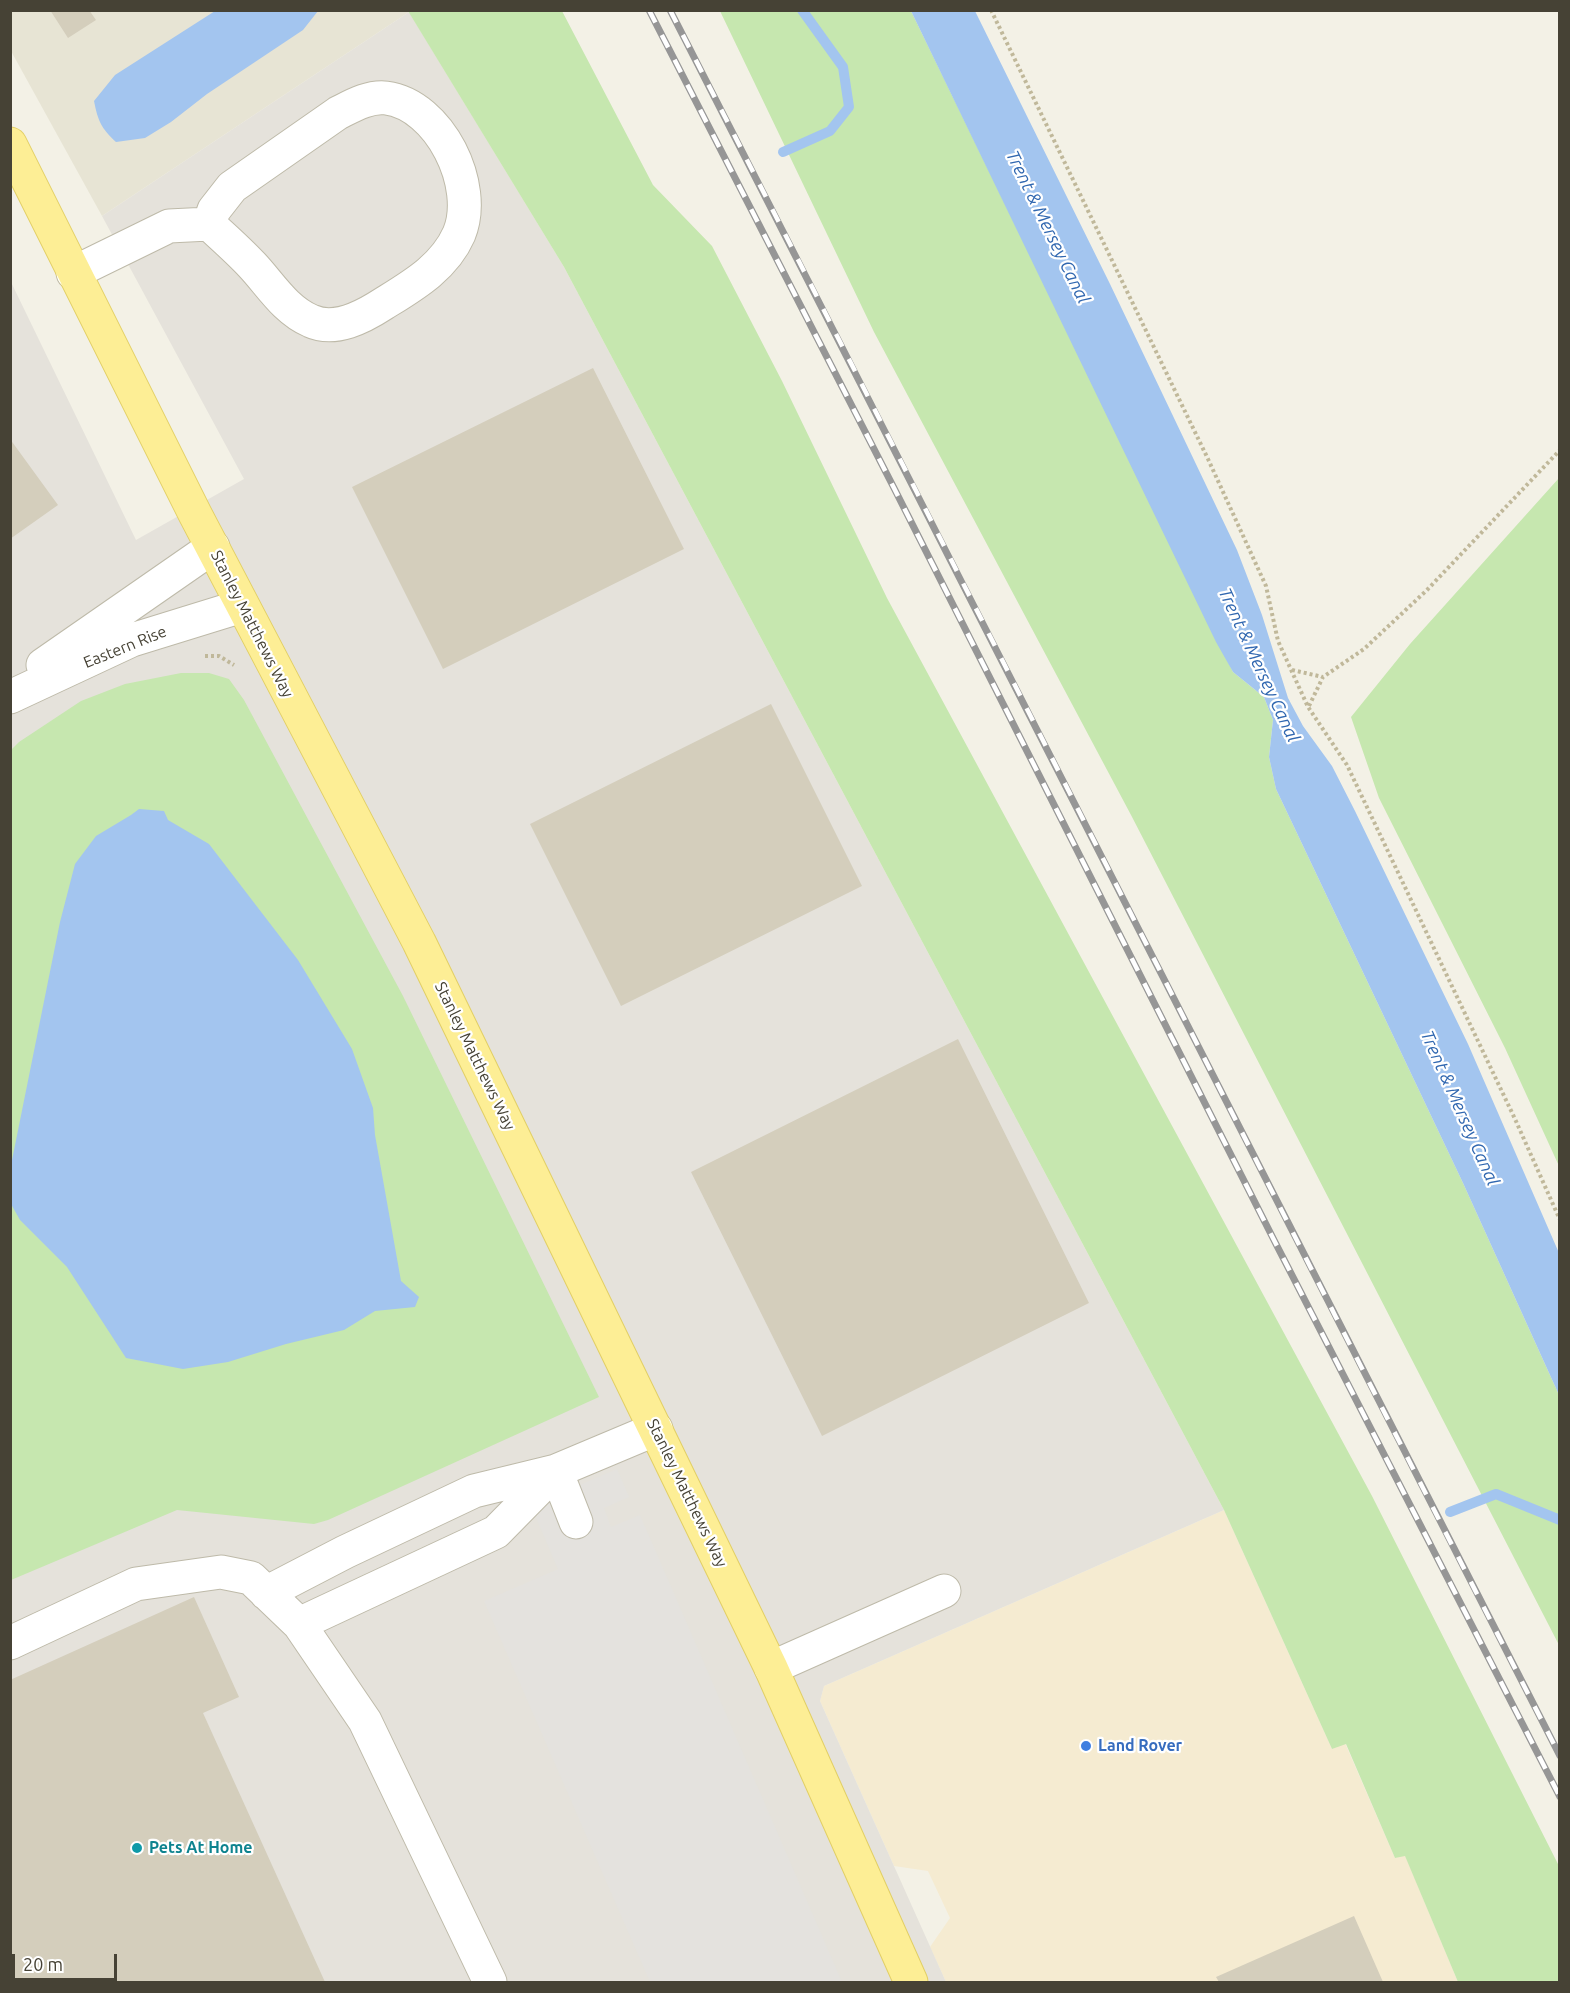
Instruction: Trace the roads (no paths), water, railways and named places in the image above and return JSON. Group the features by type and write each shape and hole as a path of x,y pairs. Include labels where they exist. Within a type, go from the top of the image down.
{"main road":[{"name":"Stanley Matthews Way","path":"10,144 243,606 419,942 771,1668 911,1983"}],"street":[{"path":"74,273 169,226 209,224 252,264 291,309 311,322 325,325 340,324 361,318 425,278 443,259 458,235 465,202 452,153 438,129 420,112 404,102 383,98 355,105 338,113 232,187 214,210 209,224"},
{"name":"Eastern Rise","path":"10,689 213,547"},
{"name":"Eastern Rise","path":"10,697 132,640 243,606"},
{"path":"266,1593 345,1552 474,1491 556,1471 656,1429"},
{"path":"556,1471 576,1521"},
{"path":"299,1624 496,1532 556,1471"},
{"path":"10,1643 136,1584 221,1572 251,1578 299,1624 365,1721 490,1983"},
{"path":"771,1668 944,1591"}],"water":[{"path":"215,11 318,11 303,30 207,94 171,122 145,138 116,142 101,124 94,101 115,75"},
{"name":"Trent & Mersey Canal","path":"911,11 975,11 1110,284 1237,550 1262,615 1288,698 1303,726 1332,766 1355,811 1468,1044 1559,1253 1559,1395 1463,1183 1276,789 1269,757 1273,720 1264,697 1233,672 1216,642"},
{"path":"139,809 164,811 168,820 209,844 298,960 352,1049 373,1108 375,1135 401,1281 419,1297 415,1307 375,1311 344,1330 286,1344 228,1362 183,1369 126,1358 67,1267 20,1220 11,1204 10,1170 60,922 75,864 96,836"}],"waterway":[{"path":"783,152 830,131 849,107 843,67 802,10"},
{"path":"1450,1512 1496,1494 1560,1520"}],"railway":[{"path":"649,10 894,488 1276,1244 1560,1797"},
{"path":"670,10 1560,1756"}],"place":[{"name":"Land Rover","path":"1086,1746"},
{"name":"Pets At Home","path":"137,1848"}]}
